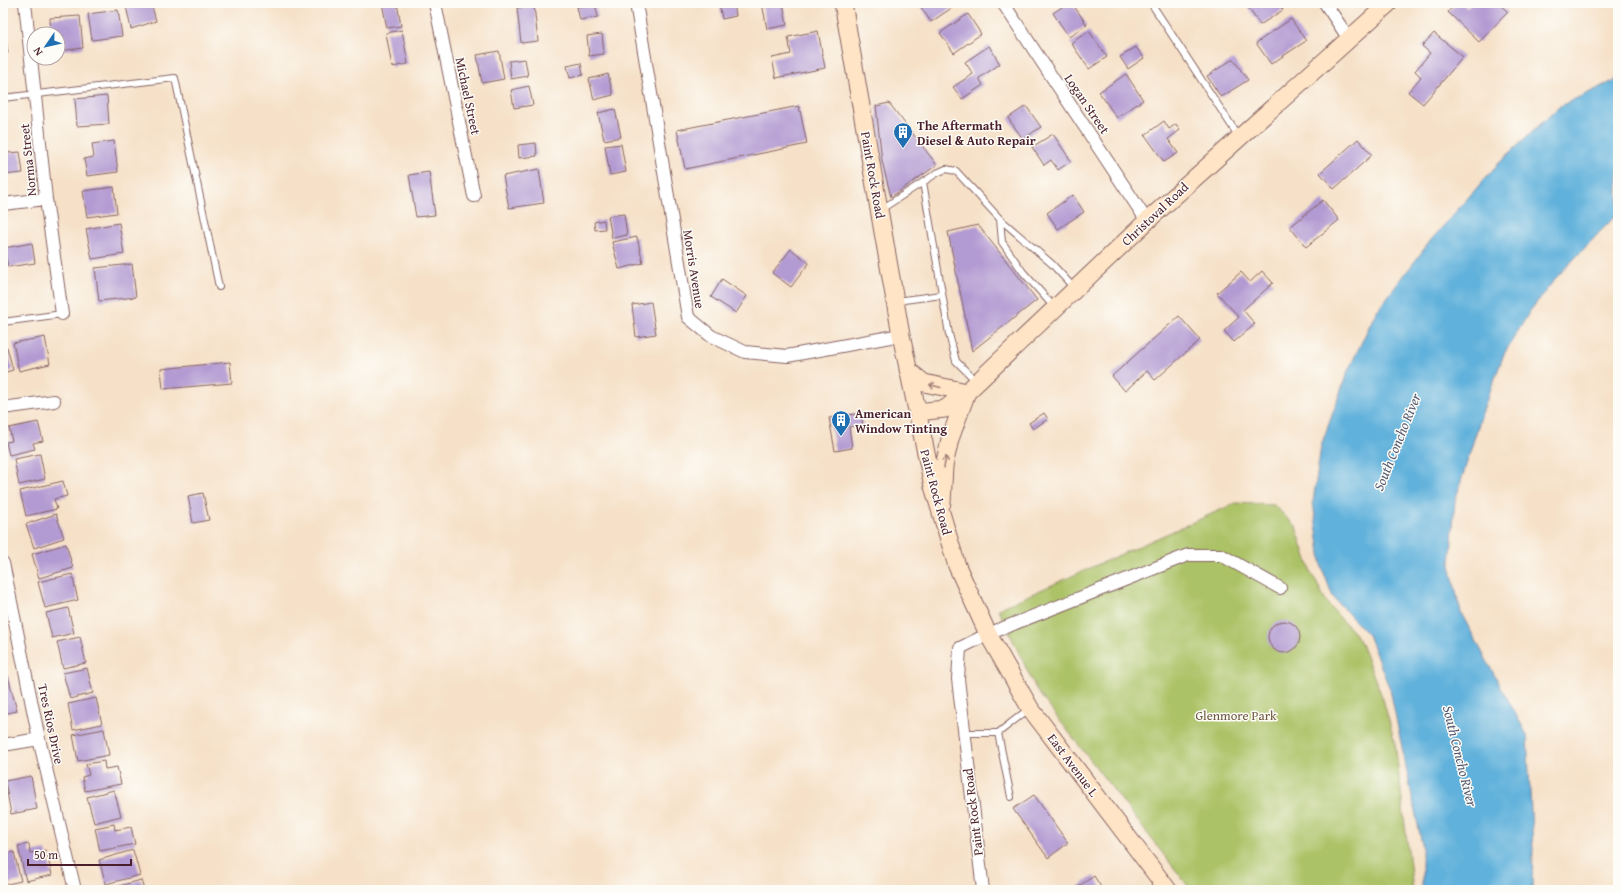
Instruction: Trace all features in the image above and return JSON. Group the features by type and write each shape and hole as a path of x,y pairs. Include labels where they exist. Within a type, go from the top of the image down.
{"main road":[{"name":"Paint Rock Road","path":"843,3 901,335 933,486 957,566 988,634"},
{"name":"Christoval Road","path":"917,412 945,408 972,387 1147,221 1389,3"},
{"path":"908,370 924,384 972,387 954,426 946,459 942,515"},
{"name":"East Avenue L","path":"988,634 1030,708 1168,890"}],"street":[{"name":"Norma Street","path":"25,3 46,199 62,314"},
{"name":"Michael Street","path":"435,3 474,196"},
{"name":"Morris Avenue","path":"636,3 688,317 711,336 745,352 787,356 901,335"},
{"name":"Logan Street","path":"1003,3 1147,221"},
{"path":"1325,3 1349,39"},
{"path":"3,204 46,199"},
{"path":"3,408 54,401"},
{"path":"988,634 1188,555 1221,555 1280,588"},
{"name":"Tres Rios Drive","path":"3,563 4,576 39,739 75,890"},
{"name":"Paint Rock Road","path":"982,890 958,679 960,648 988,634"},
{"path":"3,745 39,739"}],"lane":[{"path":"1150,3 1240,138"},
{"path":"3,98 175,78 219,287"},
{"path":"879,211 923,182 946,169 956,171 1000,219 1052,264 1075,289"},
{"path":"923,182 942,295 956,361 972,387"},
{"path":"1000,219 1002,242 1023,272 1055,308"},
{"path":"895,301 942,295"},
{"path":"3,322 62,314"},
{"path":"964,733 998,733 1030,708"},
{"path":"998,733 1011,797"}],"green space":[{"name":"Glenmore Park","path":"1236,503 1274,505 1296,527 1311,572 1327,603 1359,639 1383,699 1395,743 1413,890 1191,890 1037,691 998,609"}],"water":[{"name":"South Concho River","path":"1618,79 1618,213 1555,279 1530,311 1504,354 1483,410 1455,501 1450,565 1461,613 1527,735 1533,849 1532,890 1422,890 1422,845 1390,689 1368,635 1333,597 1322,568 1313,502 1321,446 1347,373 1376,312 1431,240 1496,166 1560,106"}],"building":[{"path":"151,3 156,21 131,29 126,6"},
{"path":"269,3 283,3 283,4 269,6"},
{"path":"382,3 397,3 401,26 387,28"},
{"path":"719,3 734,3 736,16 722,19"},
{"path":"762,3 783,3 787,25 767,29"},
{"path":"918,3 959,3 931,22"},
{"path":"1068,3 1072,3 1087,25 1069,37 1053,13"},
{"path":"1245,3 1278,3 1283,10 1260,25"},
{"path":"1456,3 1462,3 1467,8 1472,3 1498,3 1508,12 1479,42 1448,12"},
{"path":"595,4 598,17 580,20 577,7"},
{"path":"534,6 538,41 521,43 517,8"},
{"path":"118,10 122,36 92,40 88,14"},
{"path":"968,14 981,34 954,53 940,33"},
{"path":"80,16 83,48 66,50 66,26 50,26 50,18"},
{"path":"1291,19 1306,41 1271,64 1256,43"},
{"path":"4,26 8,53 3,54 3,27"},
{"path":"402,30 408,64 392,67 386,33"},
{"path":"818,31 825,68 776,78 772,58 791,54 788,37"},
{"path":"1089,31 1107,57 1089,69 1071,43"},
{"path":"1434,33 1463,57 1423,104 1408,92 1421,77 1415,71 1430,53 1422,46"},
{"path":"602,34 604,54 589,56 587,36"},
{"path":"989,46 1000,64 979,78 983,85 962,99 953,87 973,74 965,62"},
{"path":"1136,47 1144,58 1128,69 1120,57"},
{"path":"499,51 504,79 482,83 477,55"},
{"path":"525,59 528,76 511,79 509,61"},
{"path":"1233,59 1248,80 1221,97 1207,76"},
{"path":"581,63 583,75 570,78 567,66"},
{"path":"608,74 613,95 594,100 589,79"},
{"path":"1126,74 1143,100 1117,118 1099,92"},
{"path":"529,86 533,105 514,108 511,90"},
{"path":"107,96 109,124 77,126 75,99"},
{"name":"The Aftermath Diesel & Auto Repair","path":"889,103 937,165 891,197 882,161 876,106"},
{"path":"799,106 807,144 685,169 677,130"},
{"path":"1026,106 1041,127 1023,139 1008,118"},
{"path":"615,109 621,137 604,140 598,113"},
{"path":"1164,121 1169,129 1176,124 1180,130 1168,139 1178,153 1164,162 1145,135"},
{"path":"1053,134 1071,161 1058,170 1051,160 1044,165 1032,147"},
{"path":"1358,139 1372,155 1334,189 1320,173"},
{"path":"6,141 8,153 20,152 23,173 3,175 3,142"},
{"path":"114,141 118,172 87,176 84,159 94,157 92,144"},
{"path":"536,143 537,156 519,158 518,145"},
{"path":"621,144 626,172 610,175 605,146"},
{"path":"539,169 544,203 509,208 503,176"},
{"path":"429,172 435,215 416,217 409,175"},
{"path":"114,187 117,213 87,217 83,191"},
{"path":"1073,195 1084,212 1058,229 1047,213"},
{"path":"1323,200 1339,220 1306,247 1290,227"},
{"path":"624,214 627,235 612,238 608,216"},
{"path":"604,220 605,229 595,230 594,222"},
{"path":"119,223 124,254 92,259 86,229"},
{"path":"978,225 1037,300 972,351 948,232"},
{"path":"637,237 643,263 619,269 612,242"},
{"path":"32,243 35,263 8,267 4,248"},
{"path":"791,249 809,263 791,287 772,273"},
{"path":"132,264 136,297 99,301 95,268"},
{"path":"1262,271 1273,283 1243,310 1255,324 1234,342 1224,331 1239,317 1217,293 1241,272 1250,282"},
{"path":"722,279 747,296 736,313 711,297"},
{"path":"651,302 656,334 636,337 632,305"},
{"path":"1179,316 1200,340 1155,380 1147,371 1125,391 1112,376"},
{"path":"45,337 50,364 19,371 13,343"},
{"path":"7,347 13,370 3,373 3,348"},
{"path":"230,362 232,383 163,389 161,369"},
{"name":"American Window Tinting","path":"861,413 863,425 849,427 852,448 835,451 829,418"},
{"path":"1044,413 1048,419 1033,429 1029,423"},
{"path":"38,422 43,441 33,443 35,449 9,455 6,442 12,441 9,428"},
{"path":"40,454 45,479 19,485 14,459"},
{"path":"63,481 67,496 54,499 57,509 26,516 20,491"},
{"path":"203,493 209,520 193,523 188,496"},
{"path":"56,514 64,538 34,548 26,524"},
{"path":"66,544 73,568 39,578 32,554"},
{"path":"72,574 78,600 45,608 38,582"},
{"path":"68,608 74,633 52,638 46,613"},
{"path":"1281,621 1287,621 1297,628 1300,637 1299,643 1293,650 1287,653 1281,653 1271,646 1268,640 1268,634 1275,624"},
{"path":"80,637 86,663 63,668 57,642"},
{"path":"87,668 93,693 70,699 63,673"},
{"path":"8,676 17,711 3,714 3,677"},
{"path":"96,698 102,724 73,730 68,704"},
{"path":"104,729 109,755 78,761 73,735"},
{"path":"104,761 105,769 117,767 121,784 85,791 82,777 89,775 86,764"},
{"path":"31,776 37,809 11,814 5,781"},
{"path":"114,790 121,816 94,823 87,797"},
{"path":"1034,795 1068,843 1048,858 1013,809"},
{"path":"114,824 115,830 131,827 135,844 100,851 95,828"},
{"path":"29,844 30,853 46,850 52,875 26,881 18,846"},
{"path":"133,850 140,875 106,884 99,860"},
{"path":"14,852 21,881 3,885 3,854"},
{"path":"1094,876 1103,890 1073,890"},
{"path":"141,880 144,890 108,890 108,889"}],"place":[{"name":"The Aftermath Diesel & Auto Repair","path":"903,149"},
{"name":"American Window Tinting","path":"841,437"}]}
